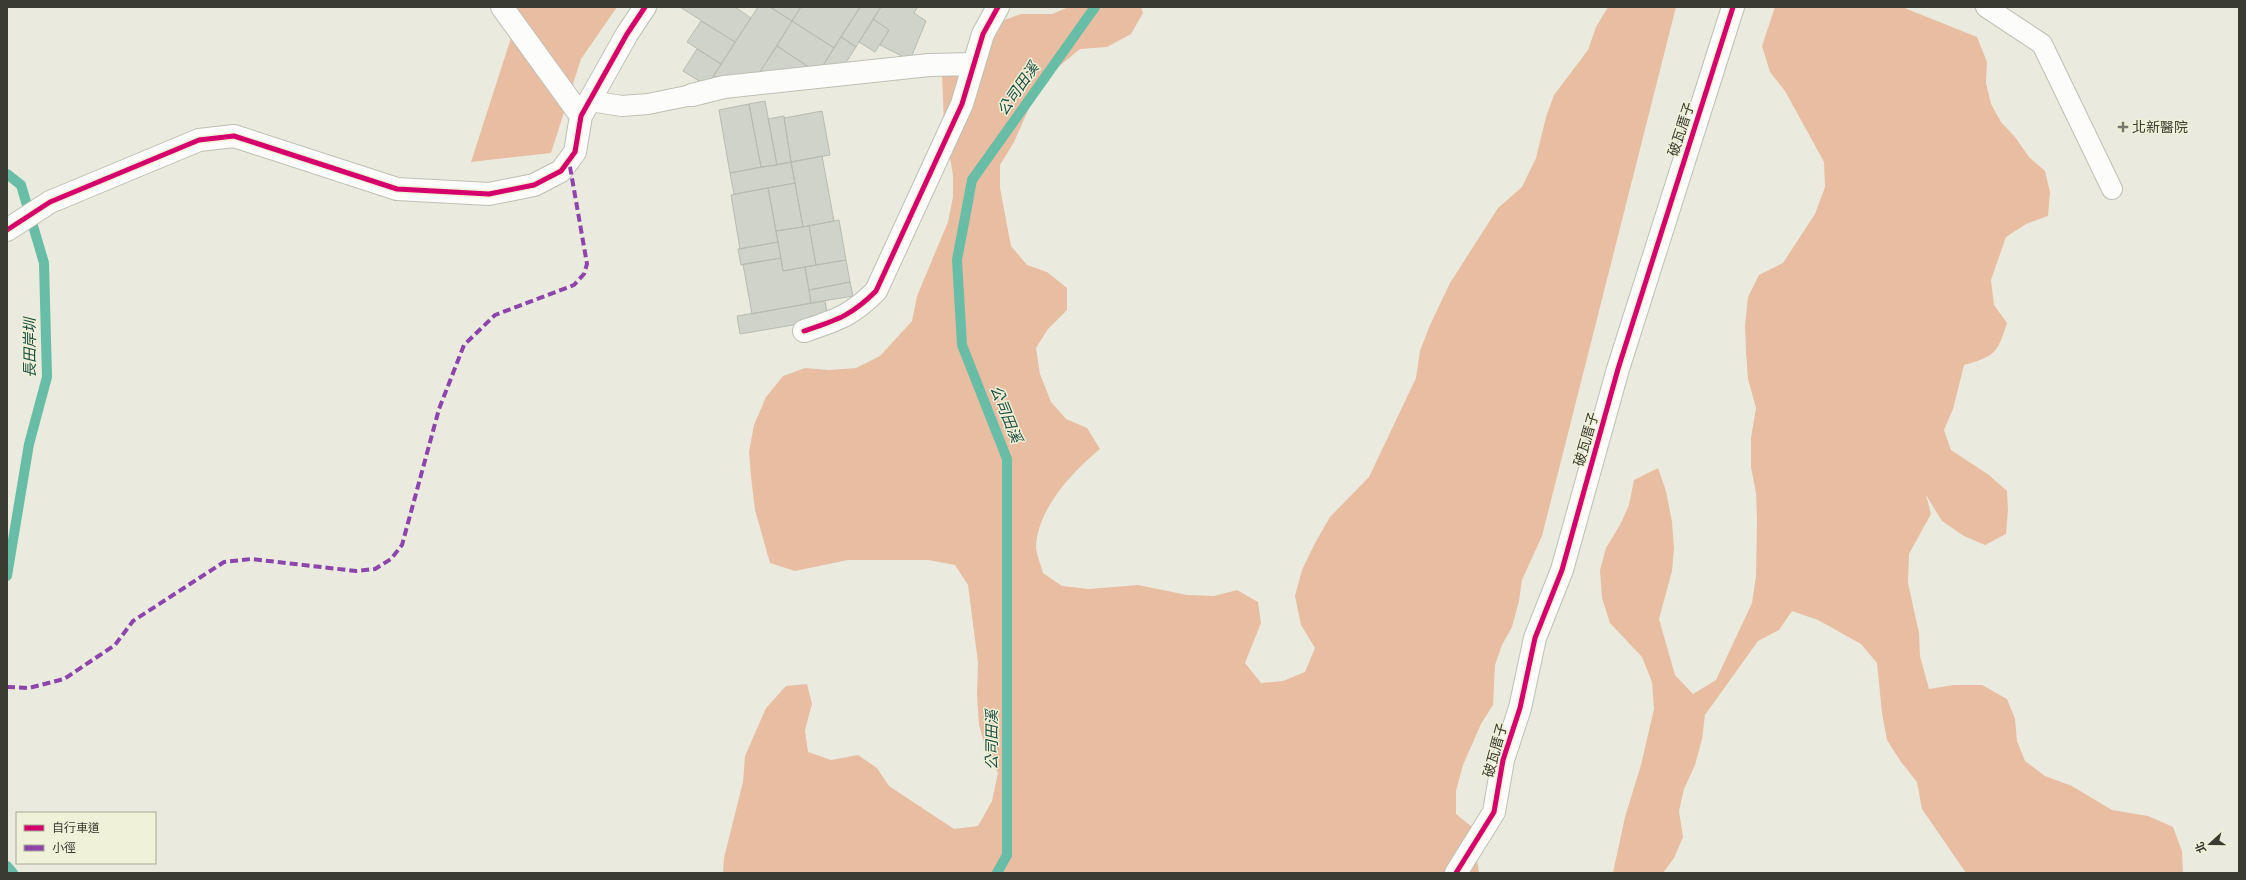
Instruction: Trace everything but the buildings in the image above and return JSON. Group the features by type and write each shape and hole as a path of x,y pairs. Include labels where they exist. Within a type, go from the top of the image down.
{"street":[{"path":"502,7 586,109"},
{"path":"7,230 50,202 199,140 234,136 398,189 489,194 534,185 561,171 576,152 586,109 627,34 645,7"},
{"path":"804,331 844,318 859,308 876,290 962,104 983,34 998,7"},
{"name":"破瓦厝子","path":"1456,873 1494,812 1502,760 1520,708 1535,638 1562,570 1618,369 1733,7"},
{"path":"692,95 732,86 929,65 974,64"}],"lane":[{"path":"1986,7 2042,44 2112,189"},
{"path":"586,109 648,104 692,95"}],"shaded area":[{"path":"490,7 617,7 581,59 551,153 471,162 511,38"},
{"path":"1069,7 1141,7 1143,13 1131,34 1107,47 1080,49 1041,81 1014,142 1000,165 1000,188 1011,246 1027,265 1047,272 1067,288 1067,310 1048,329 1036,348 1040,374 1051,402 1066,419 1087,428 1100,449 1068,479 1050,504 1038,532 1036,549 1043,573 1062,586 1089,589 1138,585 1187,595 1214,596 1237,590 1258,602 1261,623 1245,663 1261,683 1283,681 1305,672 1315,648 1301,625 1295,596 1302,570 1330,517 1369,477 1416,378 1420,351 1430,325 1450,283 1498,208 1522,187 1536,158 1546,117 1554,95 1588,50 1596,27 1608,7 1676,7 1542,536 1522,580 1519,601 1512,627 1502,645 1495,665 1493,705 1481,724 1463,765 1456,791 1456,814 1472,827 1479,873 723,873 724,858 743,782 745,756 766,708 786,686 807,684 812,704 805,730 808,752 831,760 858,755 877,768 889,786 954,829 978,826 992,801 998,773 986,749 979,725 977,695 978,663 968,585 955,565 928,560 848,560 795,571 770,563 755,510 749,452 754,425 766,397 783,376 805,368 829,370 856,368 880,356 912,321 917,296 948,222 953,197 953,175 944,124 942,73 964,64 994,24 1021,14 1052,14"},
{"path":"1775,7 1902,7 1977,37 1987,62 1986,83 1991,104 2001,122 2015,137 2029,157 2045,171 2050,192 2048,216 2026,224 2006,237 1991,280 1994,305 2007,323 2000,341 1997,348 1989,356 1964,365 1953,409 1944,430 1951,450 1989,475 2007,491 2008,510 2006,534 1985,545 1964,536 1942,521 1926,495 1931,514 1909,554 1908,583 1919,633 1920,656 1929,689 1954,685 1982,685 2007,699 2015,719 2017,741 2025,761 2045,776 2072,786 2112,810 2148,816 2173,827 2182,851 2183,873 1966,873 1922,809 1917,782 1901,762 1887,740 1882,713 1877,663 1861,644 1818,620 1792,611 1779,630 1758,641 1705,715 1702,739 1695,765 1684,789 1679,811 1683,837 1674,858 1663,873 1613,873 1625,817 1641,765 1654,709 1652,682 1642,657 1610,623 1602,598 1600,570 1606,548 1620,525 1629,505 1634,480 1658,468 1666,491 1672,522 1674,548 1672,571 1659,619 1675,675 1693,694 1716,680 1752,603 1756,576 1757,521 1756,493 1751,467 1751,438 1756,408 1748,379 1746,352 1745,326 1748,297 1759,275 1783,263 1815,214 1825,187 1824,162 1785,91 1770,72 1762,46"}],"waterway":[{"name":"公司田溪","path":"997,873 1007,855 1007,459 962,345 957,260 972,180 1095,7"},
{"name":"長田岸圳","path":"7,174 21,185 44,263 47,377 29,444 7,576"},
{"name":"長田岸圳","path":"7,866 13,873"}],"marked path":[{"path":"7,687 29,688 64,679 115,645 133,621 224,562 251,559 356,571 375,569 391,559 402,545 439,409 464,345 495,315 574,285 584,274 587,264 569,161"}],"cycle path":[{"path":"7,230 50,202 199,140 234,136 397,189 489,194 534,185 561,171 575,152 581,116 627,34 645,7"},
{"path":"804,331 826,324 851,312 876,291 962,104 983,34 998,7"},
{"path":"1456,873 1494,812 1503,760 1520,708 1535,638 1562,570 1618,369 1733,7"}],"place":[{"name":"北新醫院","path":"2123,127"}]}
